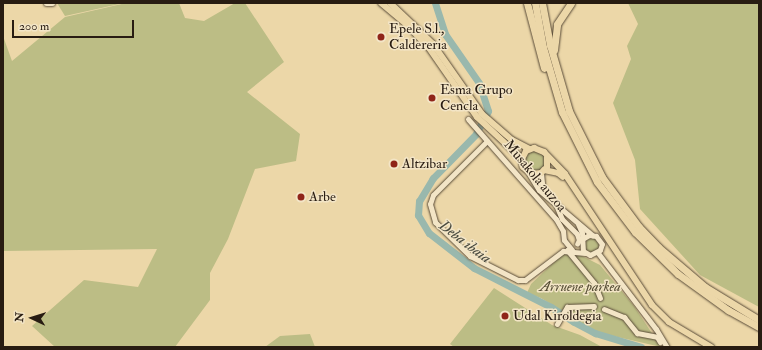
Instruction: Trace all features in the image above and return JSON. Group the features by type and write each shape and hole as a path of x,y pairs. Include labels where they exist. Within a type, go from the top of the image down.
{"highway":[{"path":"528,3 547,81 563,121 615,207 653,252 702,293 759,327"},
{"path":"535,3 552,84 572,136"},
{"path":"542,3 554,58 579,134 602,177 634,221 658,247 694,278 730,304 759,320"},
{"path":"554,58 557,24 571,3"}],"main road":[{"path":"381,3 425,44 474,110 522,159 523,167 528,172 558,173 569,182"},
{"path":"390,3 433,44 474,110"},
{"path":"490,126 530,149 541,150 565,174 652,305 669,322 711,347"},
{"path":"522,159 530,149"},
{"path":"542,172 548,157"}],"street":[{"path":"46,3 52,3"},
{"name":"Musakola auzoa","path":"469,120 482,132 487,141 491,142 556,219 563,231 564,240 570,250 561,252 525,280 518,280 470,256 435,222 430,204 433,195 487,141"},
{"name":"Musakola auzoa","path":"528,172 543,192 592,235"},
{"name":"Musakola auzoa","path":"542,172 543,192"},
{"path":"555,202 562,219 577,234 585,253"},
{"path":"578,223 580,242"},
{"path":"563,231 568,241 580,242 592,235 601,240 602,247 598,253 590,255 570,250"},
{"path":"570,250 594,283 600,298"},
{"path":"598,253 665,344"},
{"path":"558,322 568,307 582,308 594,306"},
{"path":"604,309 624,317 637,333 657,336 661,344 665,344"}],"green space":[{"path":"57,3 124,3 65,16"},
{"path":"126,3 179,3 185,18 204,21 235,3 245,3 284,62 247,92 300,134 296,161 255,169 228,239 210,273 210,300 175,347 55,347 32,326 84,280 138,287 157,249 3,251 3,36 12,61 65,17"},
{"path":"628,3 759,3 759,307 700,275 640,209 635,160 613,103 631,59 627,46 638,24"},
{"path":"537,150 545,157 545,167 536,173 526,168 525,157 529,152"},
{"path":"592,238 597,240 599,245 597,250 592,252 587,250 585,245 587,240"},
{"name":"Arruene parkea","path":"565,252 576,253 600,265 634,306 661,347 596,332 541,298 527,293 531,284"},
{"name":"Udal Kiroldegia","path":"494,288 552,325 580,335 602,347 454,347 450,344"},
{"path":"310,334 315,347 265,347 280,336"}],"waterway":[{"name":"Deba ibaia","path":"435,3 445,34 479,83 488,111 476,134 433,178 419,201 418,215 429,233 474,268 551,307 574,322 595,333 641,347"}],"place":[{"name":"Epele S.l., Caldereria","path":"381,37"},
{"name":"Esma Grupo Cencla","path":"432,98"},
{"name":"Altzibar","path":"394,164"},
{"name":"Arbe","path":"301,197"},
{"name":"Udal Kiroldegia","path":"505,316"}]}
